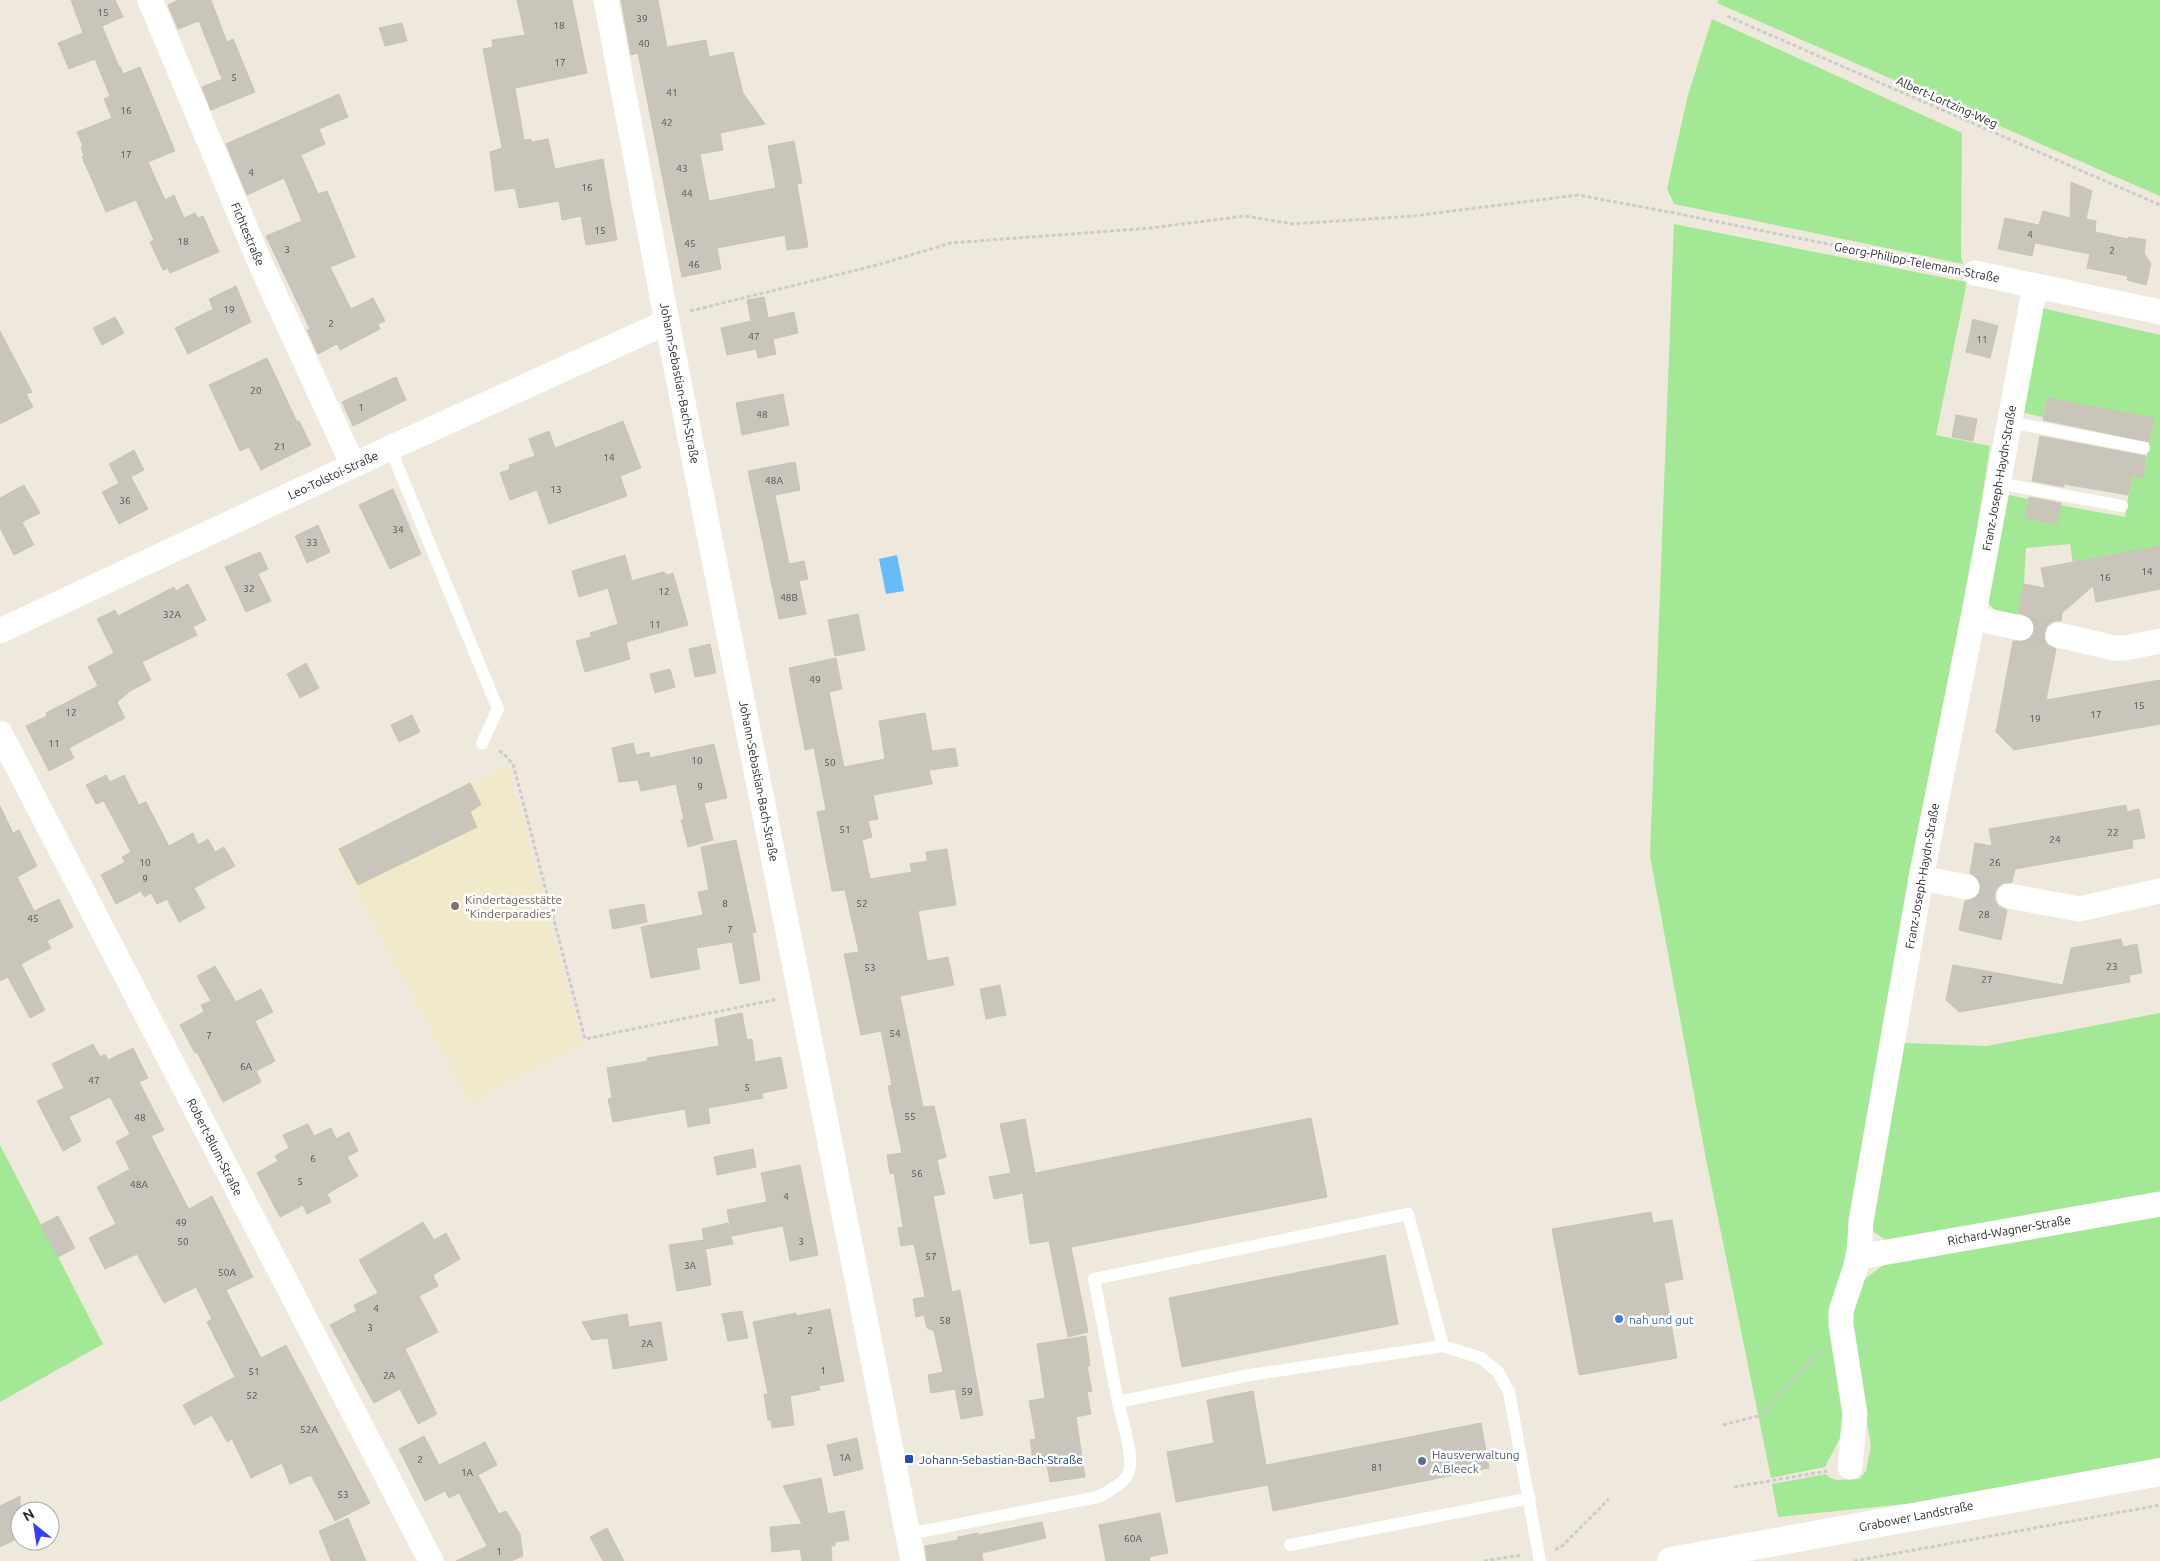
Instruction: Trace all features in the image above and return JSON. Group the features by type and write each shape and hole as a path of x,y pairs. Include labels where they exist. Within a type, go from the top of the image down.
{"main road":[{"name":"Grabower Landstraße","path":"1671,1561 2160,1472"}],"street":[{"name":"Fichtestraße","path":"150,0 261,266 353,465"},
{"name":"Johann-Sebastian-Bach-Straße","path":"606,0 667,322 913,1561"},
{"name":"Georg-Philipp-Telemann-Straße","path":"1975,273 2160,312"},
{"name":"Franz-Joseph-Haydn-Straße","path":"1850,1467 1855,1414 1841,1325 1841,1312 1859,1257 1860,1221 1920,878 1973,618 2035,286"},
{"name":"Leo-Tolstoi-Straße","path":"0,631 353,465 667,322"},
{"path":"1973,618 2021,628"},
{"path":"2058,635 2114,648 2125,648 2160,641"},
{"name":"Robert-Blum-Straße","path":"0,733 431,1561"},
{"path":"1920,878 1967,887"},
{"path":"2009,896 2079,909 2160,891"},
{"name":"Richard-Wagner-Straße","path":"1859,1257 2160,1204"}],"lane":[{"path":"2009,422 2144,448"},
{"path":"390,448 498,709 482,743"},
{"path":"1998,483 2122,506"},
{"path":"908,1534 1098,1497 1125,1479 1130,1470 1131,1460 1094,1279 1408,1214 1443,1346"},
{"path":"1118,1402 1250,1376 1443,1346 1481,1358 1498,1372 1509,1392 1530,1498 1540,1561"},
{"path":"1290,1545 1530,1498"}],"path":[{"name":"Albert-Lortzing-Weg","path":"1727,16 2160,205"},
{"name":"Georg-Philipp-Telemann-Straße","path":"667,322 695,309 877,265 951,243 1151,228 1245,216 1293,224 1413,216 1578,196 1674,212 1975,273"},
{"path":"482,743 503,753 513,764 585,1039 801,994"},
{"path":"1723,1425 1762,1416 1841,1325"},
{"path":"1734,1487 1850,1467"},
{"path":"1854,1561 2160,1505"}],"shaded area":[{"name":"Kindertagesstätte \"Kinderparadies\"","path":"508,765 582,1045 470,1103 335,851 457,790 456,787 469,781 471,783"}],"green space":[{"path":"1719,0 2160,0 2160,196 1717,3"},
{"path":"1712,19 1962,133 1961,256 1963,264 1674,204 1667,189 1688,95"},
{"path":"1674,224 1966,282 1936,435 1990,446 1959,645 1909,881 1843,1267 1845,1397 1842,1434 1825,1467 1771,1478 1706,1159 1650,856"},
{"path":"2042,308 2160,335 2160,546 2116,557 2115,554 2088,559 2088,561 2073,564 2070,544 2026,548 2024,584 2017,617 1997,612 1988,603 2003,499 2009,495 2028,499 2025,518 2056,524 2060,505 2125,517 2132,476 2143,477 2154,418 2047,398 2043,417 2024,413"},
{"path":"2160,1013 2160,1198 1886,1240 1872,1231 1887,1112 1904,1043 1987,1046"},
{"path":"0,1145 103,1344 0,1402"},
{"path":"2160,1212 2160,1459 1935,1501 1778,1517 1772,1484 1826,1474 1830,1478 1837,1480 1859,1479 1866,1471 1871,1445 1852,1337 1851,1310 1865,1279 1882,1266 1894,1260"}],"water":[{"path":"897,555 904,591 886,594 879,559"}],"building":[{"path":"71,0 115,0 123,17 102,26 123,74 140,67 175,151 148,162 165,200 174,195 184,218 195,213 198,218 203,216 219,252 170,273 168,268 163,270 150,242 154,240 136,200 106,212 82,157 84,156 81,147 83,146 77,132 112,118 104,99 110,96 95,59 69,69 58,43 83,33"},
{"path":"178,0 211,0 227,42 233,39 255,92 211,110 202,87 222,79 199,21 178,29 168,5"},
{"path":"517,0 572,0 587,73 515,88 524,140 531,139 531,142 548,139 555,169 603,159 617,240 586,245 581,216 562,220 559,201 519,208 515,188 495,191 490,152 502,148 483,49 493,47 492,40 525,35"},
{"path":"621,0 658,0 667,47 706,40 709,57 733,52 743,93 765,124 720,133 723,150 700,154 709,201 776,188 768,146 794,141 802,183 797,184 808,247 787,250 785,235 717,248 721,269 682,277 638,53 631,55"},
{"path":"402,23 407,41 385,46 379,28"},
{"path":"339,94 348,117 319,129 325,144 301,155 318,194 327,191 355,257 330,267 351,309 373,298 385,321 378,324 380,329 340,350 337,344 318,354 307,330 310,329 266,236 302,221 284,178 247,195 226,144"},
{"path":"2071,182 2092,191 2086,219 2096,221 2095,232 2128,239 2129,237 2146,240 2144,253 2151,264 2146,285 2127,280 2128,276 2087,268 2090,254 2035,243 2032,256 1998,249 2005,218 2039,225 2043,211 2070,218"},
{"path":"236,286 251,322 188,354 175,328 213,309 209,299"},
{"path":"764,297 768,318 794,312 798,333 773,339 776,354 758,358 756,349 727,355 721,328 751,321 747,300"},
{"path":"115,317 124,333 102,345 93,328"},
{"path":"1973,319 1998,326 1990,358 1966,352"},
{"path":"0,331 32,392 26,394 33,407 0,424"},
{"path":"267,358 297,422 299,421 311,445 261,470 249,447 240,451 209,385"},
{"path":"396,377 406,400 353,426 342,402"},
{"path":"783,394 789,425 742,435 736,403"},
{"path":"2047,398 2154,418 2149,442 2043,420"},
{"path":"1956,415 1977,419 1973,441 1952,437"},
{"path":"623,421 641,468 620,476 627,496 549,524 537,490 510,500 500,473 510,469 509,465 535,456 529,439 549,431 555,448"},
{"path":"2040,436 2146,456 2143,478 2132,476 2128,495 2064,484 2064,487 2032,481"},
{"path":"134,450 144,470 119,483 109,464"},
{"path":"795,462 800,490 775,495 789,564 804,561 808,579 799,581 806,614 779,619 748,471"},
{"path":"131,477 148,509 119,524 102,492"},
{"path":"24,485 40,513 22,522 34,545 14,555 0,528 0,498"},
{"path":"393,489 421,554 390,569 359,505"},
{"path":"2029,497 2061,503 2057,524 2025,518"},
{"path":"318,525 330,552 307,563 295,536"},
{"path":"2160,546 2160,589 2096,602 2093,586 2062,613 2061,621 2054,621 2048,625 2044,632 2044,639 2048,645 2056,649 2046,700 2160,680 2160,724 2014,750 1996,732 2013,641 2026,641 2032,637 2035,630 2035,624 2031,618 2018,613 2024,584 2045,588 2041,568"},
{"path":"260,552 268,569 258,574 271,601 246,612 225,567"},
{"path":"625,555 632,581 663,572 668,575 673,573 688,625 626,642 630,659 585,672 576,641 591,637 590,633 618,624 608,588 579,597 572,571"},
{"path":"188,584 206,620 193,627 197,635 142,662 151,680 130,691 117,702 125,718 69,748 74,758 49,771 26,726 47,716 46,713 98,686 88,667 114,653 97,619 115,610 118,616 174,587 176,591"},
{"path":"858,614 865,650 835,656 828,620"},
{"path":"710,644 716,673 695,677 689,649"},
{"path":"836,658 842,689 829,692 844,767 885,759 879,721 925,713 932,751 955,748 958,766 929,770 932,784 873,795 878,819 868,821 872,837 862,840 870,879 912,872 910,864 927,861 926,852 947,849 956,905 918,911 927,961 948,957 954,985 900,996 923,1107 934,1106 946,1157 937,1160 945,1194 933,1196 952,1292 960,1290 983,1415 961,1419 955,1389 931,1393 928,1375 943,1372 934,1331 927,1328 924,1315 916,1317 913,1299 925,1297 914,1244 901,1246 898,1228 903,1227 894,1173 890,1174 887,1155 902,1153 888,1086 892,1085 881,1031 861,1035 844,954 859,952 845,890 832,891 817,812 826,810 814,748 805,750 789,668"},
{"path":"306,663 319,688 300,698 287,674"},
{"path":"670,669 675,687 655,693 650,674"},
{"path":"412,715 420,732 399,742 391,725"},
{"path":"633,743 636,755 649,752 650,758 714,744 727,798 704,803 713,840 688,847 681,820 684,819 676,784 641,791 638,780 619,782 612,748"},
{"path":"106,775 110,782 124,775 139,805 146,802 169,846 193,833 198,845 208,839 215,852 224,847 235,866 194,888 205,908 179,922 167,899 157,904 151,893 144,897 141,891 116,904 101,875 125,862 122,857 131,852 104,801 96,804 86,785"},
{"path":"470,783 481,804 470,812 477,827 358,885 339,849"},
{"path":"2126,805 2127,812 2139,809 2145,838 2132,840 2133,848 2015,869 2012,882 2004,883 1998,887 1995,893 1995,900 1999,907 2007,910 2001,940 1959,930 1965,901 1972,900 1978,896 1981,890 1980,882 1976,876 1970,873 1975,843 1992,846 1989,829"},
{"path":"0,806 13,833 19,830 37,866 17,877 34,911 59,899 73,927 47,941 51,948 21,964 45,1010 30,1018 8,977 0,981"},
{"path":"736,840 756,932 752,933 760,980 740,984 732,942 696,948 700,969 651,978 641,927 703,915 698,892 709,890 701,847"},
{"path":"644,904 647,922 613,929 609,910"},
{"path":"2121,939 2123,947 2137,944 2142,973 2129,975 2130,982 1959,1012 1946,1000 1953,965 2063,985 2071,948"},
{"path":"215,966 236,1002 261,989 273,1012 255,1021 275,1061 256,1071 261,1082 223,1102 197,1052 195,1053 180,1025 204,1012 201,1005 211,1001 197,976"},
{"path":"1000,985 1006,1015 986,1019 980,989"},
{"path":"742,1013 747,1040 752,1039 755,1062 781,1057 787,1088 762,1093 763,1098 708,1108 710,1123 688,1127 685,1109 613,1122 608,1099 612,1098 607,1068 648,1061 647,1058 719,1046 715,1019"},
{"path":"93,1044 100,1057 105,1054 108,1060 133,1048 148,1078 139,1082 164,1130 151,1136 186,1204 189,1209 212,1196 253,1277 226,1290 261,1358 286,1345 370,1503 335,1521 311,1475 290,1484 282,1463 251,1478 232,1439 227,1442 212,1415 194,1425 183,1405 235,1377 207,1322 212,1319 196,1287 164,1303 137,1254 105,1269 89,1238 116,1224 97,1187 130,1169 116,1142 130,1134 110,1097 69,1117 81,1141 63,1151 37,1101 64,1088 52,1064"},
{"path":"1311,1118 1327,1197 1071,1247 1088,1332 1068,1337 1049,1241 1030,1244 1023,1193 994,1199 989,1177 1011,1173 1000,1124 1025,1119 1035,1173"},
{"path":"308,1124 314,1136 331,1128 336,1139 349,1132 358,1151 347,1157 358,1176 327,1194 331,1202 307,1214 303,1205 280,1217 257,1173 278,1161 275,1156 289,1148 283,1135"},
{"path":"753,1149 756,1167 717,1175 714,1157"},
{"path":"800,1165 818,1255 790,1261 783,1226 732,1236 727,1210 767,1202 761,1173"},
{"name":"nah und gut","path":"1651,1212 1653,1223 1672,1220 1683,1279 1664,1283 1677,1358 1579,1375 1552,1229"},
{"path":"58,1216 75,1248 58,1257 41,1225"},
{"path":"423,1222 434,1240 446,1233 460,1259 433,1275 438,1286 419,1296 438,1332 405,1349 437,1414 418,1424 400,1389 374,1403 330,1325 357,1311 354,1305 378,1293 359,1260"},
{"path":"728,1223 733,1244 705,1249 711,1285 677,1291 669,1245 704,1240 702,1229"},
{"path":"1385,1255 1398,1324 1182,1367 1169,1298"},
{"path":"830,1309 844,1381 819,1386 820,1390 790,1396 794,1425 772,1428 771,1420 768,1420 764,1394 768,1394 753,1322 796,1313 796,1316"},
{"path":"742,1311 748,1338 728,1341 722,1314"},
{"path":"627,1314 629,1327 661,1322 667,1360 613,1369 608,1338 592,1340 582,1322"},
{"path":"1086,1336 1090,1366 1087,1366 1092,1391 1087,1392 1091,1414 1076,1417 1085,1477 1050,1482 1047,1465 1034,1467 1030,1440 1036,1439 1029,1401 1045,1398 1037,1344"},
{"path":"1253,1391 1266,1465 1481,1423 1489,1468 1273,1511 1268,1485 1176,1502 1167,1452 1214,1443 1207,1400"},
{"path":"424,1436 439,1465 485,1442 497,1465 478,1475 499,1514 506,1511 520,1534 523,1556 511,1561 456,1561 487,1546 459,1493 449,1498 445,1491 425,1501 399,1449"},
{"path":"857,1438 863,1469 834,1476 827,1445"},
{"path":"821,1478 828,1514 844,1511 849,1540 835,1542 835,1546 831,1546 832,1561 802,1561 800,1549 772,1552 770,1527 802,1524 783,1486"},
{"path":"20,1496 20,1501 10,1501"},
{"path":"10,1501 10,1542 0,1547 0,1506"},
{"path":"1160,1513 1168,1553 1149,1557 1150,1561 1106,1561 1099,1525"},
{"path":"348,1518 366,1561 331,1561 319,1531"},
{"path":"1042,1522 1046,1538 982,1553 983,1561 927,1561 925,1546 958,1540 958,1537 978,1533 978,1535"},
{"path":"607,1528 624,1561 603,1561 590,1537"}],"tunnel":[{"path":"2021,628 2058,635"},
{"path":"1967,887 2009,896"}],"place":[{"name":"Kindertagesstätte \"Kinderparadies\"","path":"455,906"},
{"name":"nah und gut","path":"1619,1319"},
{"name":"Johann-Sebastian-Bach-Straße","path":"909,1459"},
{"name":"Hausverwaltung A.Bleeck","path":"1422,1461"}]}
